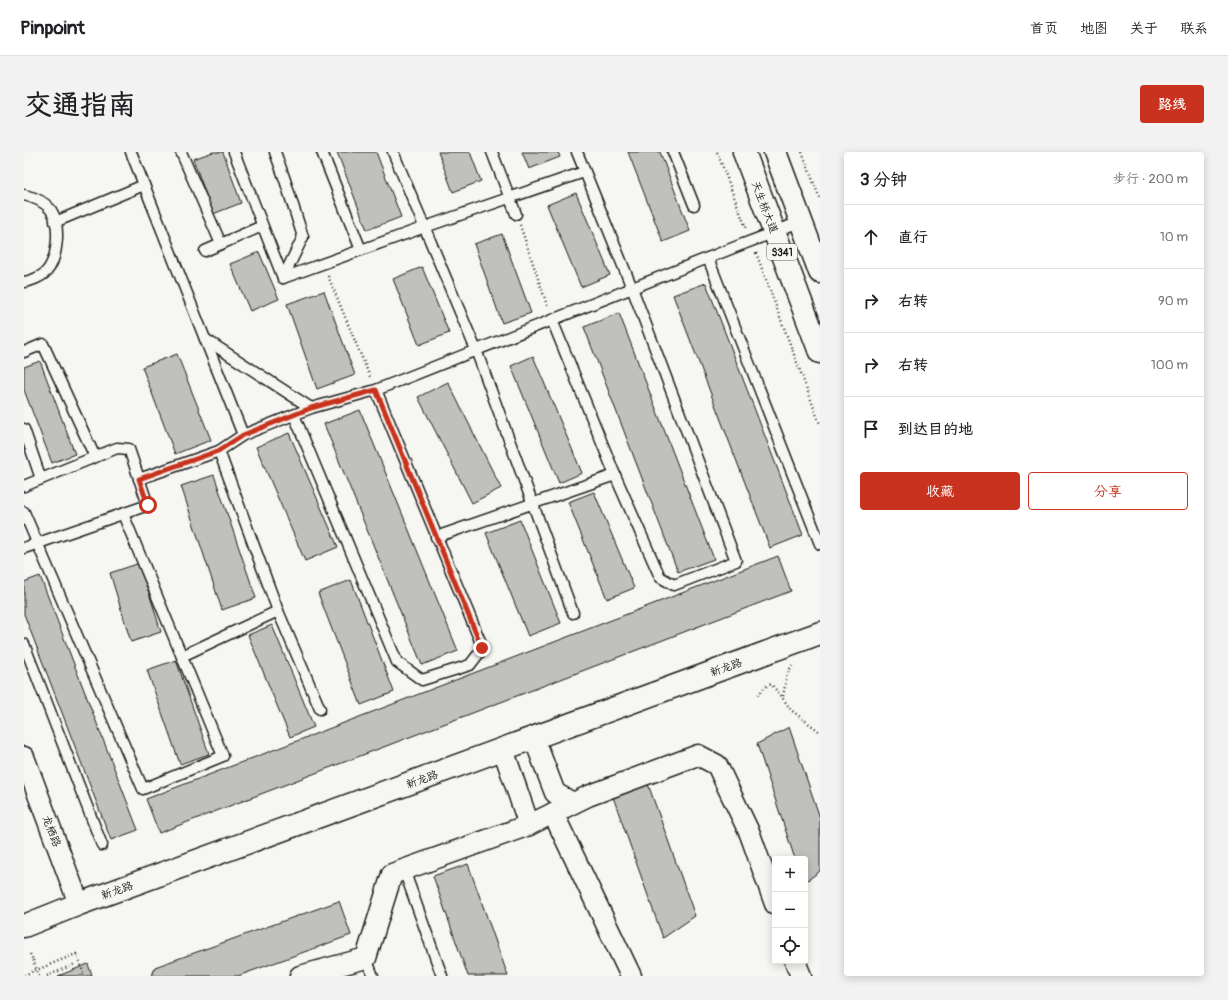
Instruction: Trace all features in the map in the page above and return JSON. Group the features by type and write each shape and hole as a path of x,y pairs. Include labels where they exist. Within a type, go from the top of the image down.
{"street":[{"name":"天生桥大道","path":"744,152 820,352"},
{"name":"S341","path":"775,152 820,272"},
{"name":"新龙路","path":"24,926 79,904 820,633"},
{"path":"534,738 555,793 573,803"},
{"path":"502,749 529,825"},
{"path":"300,976 366,958 392,874 529,825 588,796 698,754 717,765 750,834 772,896"},
{"name":"龙栖路","path":"24,758 79,904"},
{"path":"553,813 631,976"},
{"path":"796,964 801,976"}],"lane":[{"path":"131,152 243,435"},
{"path":"181,152 221,244"},
{"path":"234,152 283,278"},
{"path":"275,152 303,237 283,278"},
{"path":"322,152 361,250"},
{"path":"393,152 476,350 573,613"},
{"path":"492,152 516,214"},
{"path":"552,320 615,475 660,577 674,585 736,561 632,288 577,152"},
{"path":"673,152 694,205"},
{"path":"283,278 584,172"},
{"path":"55,222 144,185"},
{"path":"24,195 44,204 51,211 55,222 57,236 52,263 45,273 24,282"},
{"path":"139,479 218,451 243,435 294,414 376,390 801,221"},
{"path":"205,251 262,226"},
{"path":"708,258 820,544"},
{"path":"205,339 311,408"},
{"path":"24,352 43,344 95,457"},
{"path":"294,414 396,662 422,680 470,665 482,648 376,390"},
{"path":"24,429 41,479"},
{"path":"24,486 117,448 129,449 148,505 24,548"},
{"path":"218,451 278,611 320,708"},
{"path":"436,537 615,475"},
{"path":"24,512 143,789 223,756 123,514"},
{"path":"182,656 278,611"},
{"path":"24,644 102,845"},
{"path":"404,870 442,976"},
{"path":"366,958 373,976"}],"path":[{"path":"717,152 820,424"},
{"path":"802,152 820,199"},
{"path":"516,214 552,320"},
{"path":"322,263 376,390"},
{"path":"782,697 788,675 793,664"},
{"path":"758,695 765,687 771,684 791,710 820,732"},
{"path":"30,954 39,976"},
{"path":"24,975 76,954 85,976"},
{"path":"47,976 75,964"}],"building":[{"path":"213,152 223,152 241,203 213,214 193,159"},
{"path":"337,152 376,152 401,217 367,230"},
{"path":"438,152 470,152 481,181 453,192"},
{"path":"522,152 558,152 560,157 529,169"},
{"path":"628,152 660,152 690,231 663,242"},
{"path":"576,193 610,275 581,287 547,205"},
{"path":"502,234 531,313 502,323 474,244"},
{"path":"259,252 279,299 250,311 230,264"},
{"path":"422,267 449,333 419,345 393,279"},
{"path":"706,283 803,535 770,548 673,295"},
{"path":"324,291 355,375 317,389 287,304"},
{"path":"619,313 714,559 678,572 584,327"},
{"path":"177,354 211,440 175,454 142,367"},
{"path":"533,356 582,473 559,483 511,366"},
{"path":"40,361 75,454 52,463 24,390 24,367"},
{"path":"448,382 501,488 472,503 418,397"},
{"path":"360,410 458,651 422,665 324,424"},
{"path":"289,433 338,547 305,561 256,447"},
{"path":"214,475 256,598 222,610 181,486"},
{"path":"594,492 634,588 607,599 568,502"},
{"path":"520,520 561,623 528,636 486,533"},
{"path":"778,556 791,591 159,833 146,799"},
{"path":"140,563 161,632 131,642 110,573"},
{"path":"40,576 138,830 111,840 24,614 24,582"},
{"path":"351,580 394,692 361,705 318,593"},
{"path":"272,625 314,727 290,737 248,635"},
{"path":"176,660 209,754 180,764 147,670"},
{"path":"789,727 820,818 820,871 808,880 808,856 794,856 757,744"},
{"path":"648,784 695,916 663,938 613,797"},
{"path":"468,864 508,976 468,976 433,876"},
{"path":"339,901 351,935 238,976 152,976 155,967"},
{"path":"88,964 92,976 58,976"}],"route":[{"path":"148,505 139,479 218,451 243,435 311,408 376,390 482,648"}]}
